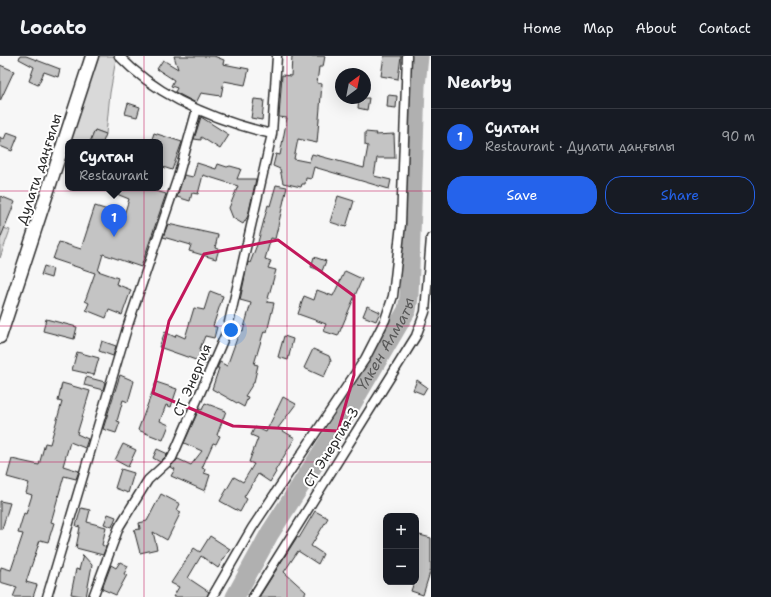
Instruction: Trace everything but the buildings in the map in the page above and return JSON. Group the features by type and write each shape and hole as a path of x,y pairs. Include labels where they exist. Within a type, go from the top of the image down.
{"main road":[{"name":"Дулати даңғылы","path":"0,337 92,56"}],"street":[{"path":"119,56 128,66 159,89 197,110 245,128 272,134"},
{"name":"СТ Энергия","path":"93,597 119,527 148,480 172,458 227,331 272,134 277,56"},
{"path":"212,597 252,528 365,359 385,320 393,296 401,224 407,56"},
{"path":"47,597 128,325 178,178 197,110"},
{"name":"СТ Энергия-3","path":"253,597 416,336 425,312 431,238"}],"highlighted area":[{"path":"278,240 354,296 354,375 338,431 233,426 153,393 169,321 204,254"}],"shaded area":[{"path":"96,56 113,56 116,59 110,93 106,134 95,130 91,139 71,139"},
{"path":"0,227 10,230 0,258"}],"waterway":[{"name":"Үлкен Алматы","path":"235,597 270,533 345,416 407,310 409,297 416,86 419,56"}],"place":[{"name":"Султан","path":"114,237"}]}
